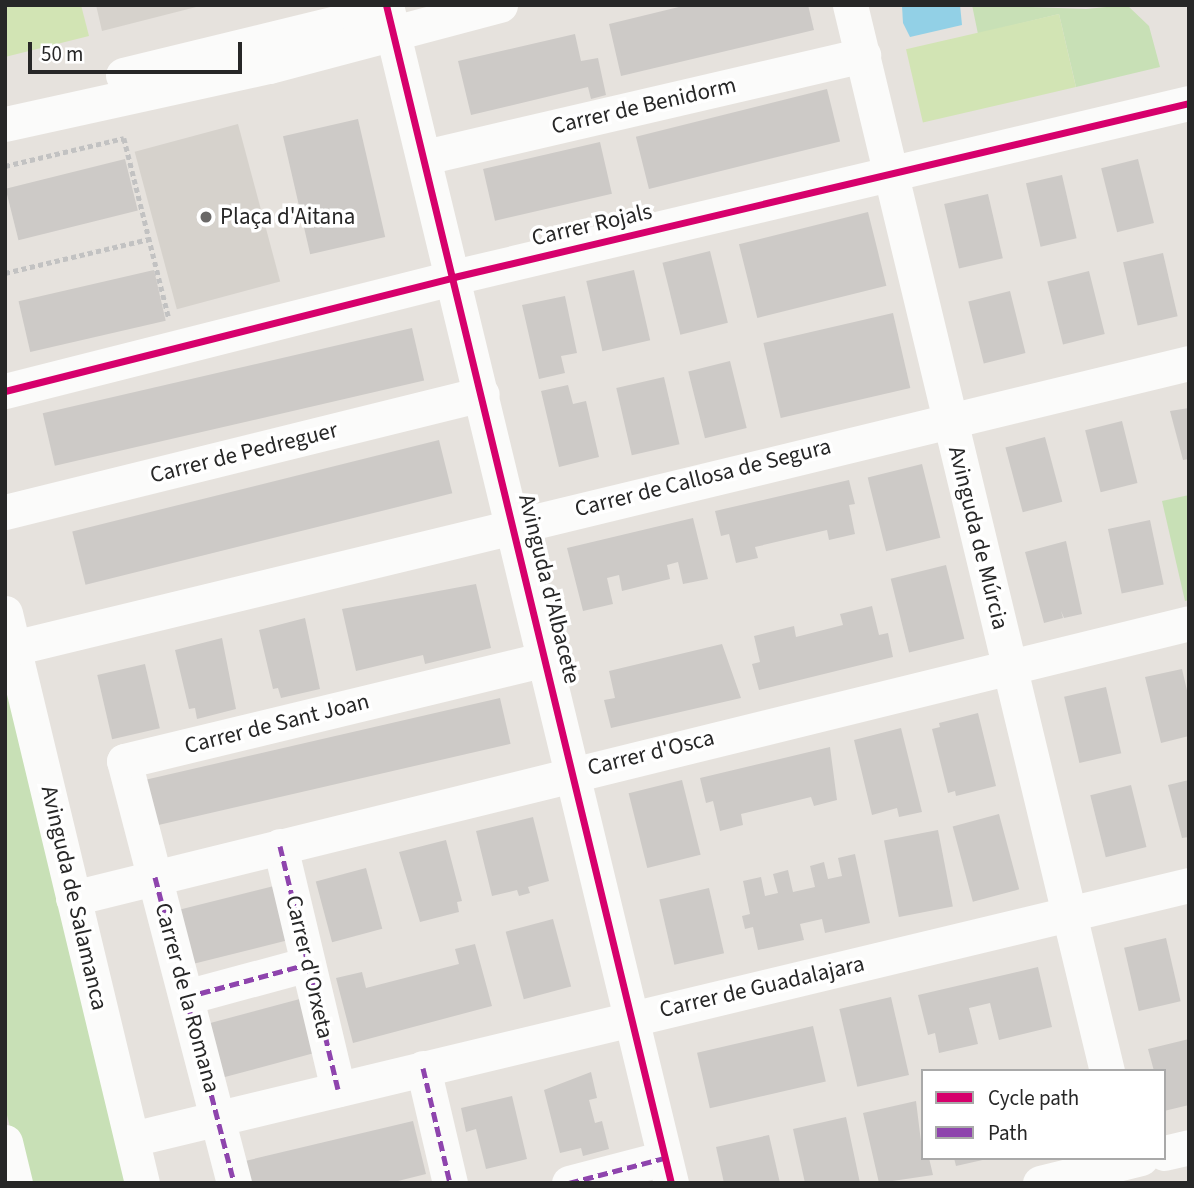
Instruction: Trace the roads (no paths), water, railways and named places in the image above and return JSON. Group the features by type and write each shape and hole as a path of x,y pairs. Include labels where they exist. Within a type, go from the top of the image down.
{"street":[{"path":"5,105 396,14 500,5"},
{"name":"Avinguda de Múrcia","path":"849,5 1107,1069"},
{"path":"5,124 396,14"},
{"name":"Avinguda d'Albacete","path":"396,14 425,157 668,1171"},
{"name":"Carrer de Benidorm","path":"425,157 863,55"},
{"name":"Carrer Rojals","path":"5,391 454,277 1189,103"},
{"name":"Carrer de Callosa de Segura","path":"13,648 514,524 1189,363"},
{"name":"Carrer de Pedreguer","path":"5,512 482,394"},
{"name":"Avinguda de Salamanca","path":"5,613 142,1183"},
{"name":"Carrer d'Osca","path":"73,898 573,772 1189,623"},
{"name":"Carrer de Sant Joan","path":"155,877 124,761 547,659"},
{"name":"Carrer d'Orxeta","path":"280,846 338,1089"},
{"name":"Carrer de la Romana","path":"155,877 234,1183"},
{"name":"Carrer de Guadalajara","path":"132,1139 1189,885"},
{"path":"186,997 308,964"},
{"path":"423,1068 450,1183"},
{"path":"5,1142 15,1183"},
{"path":"1166,1153 1189,1147"},
{"path":"1040,1183 1133,1165"},
{"path":"569,1183 668,1171"}],"water":[{"path":"960,5 962,25 910,37 903,23 902,6"}],"place":[{"name":"Plaça d'Aitana","path":"206,217"}]}
